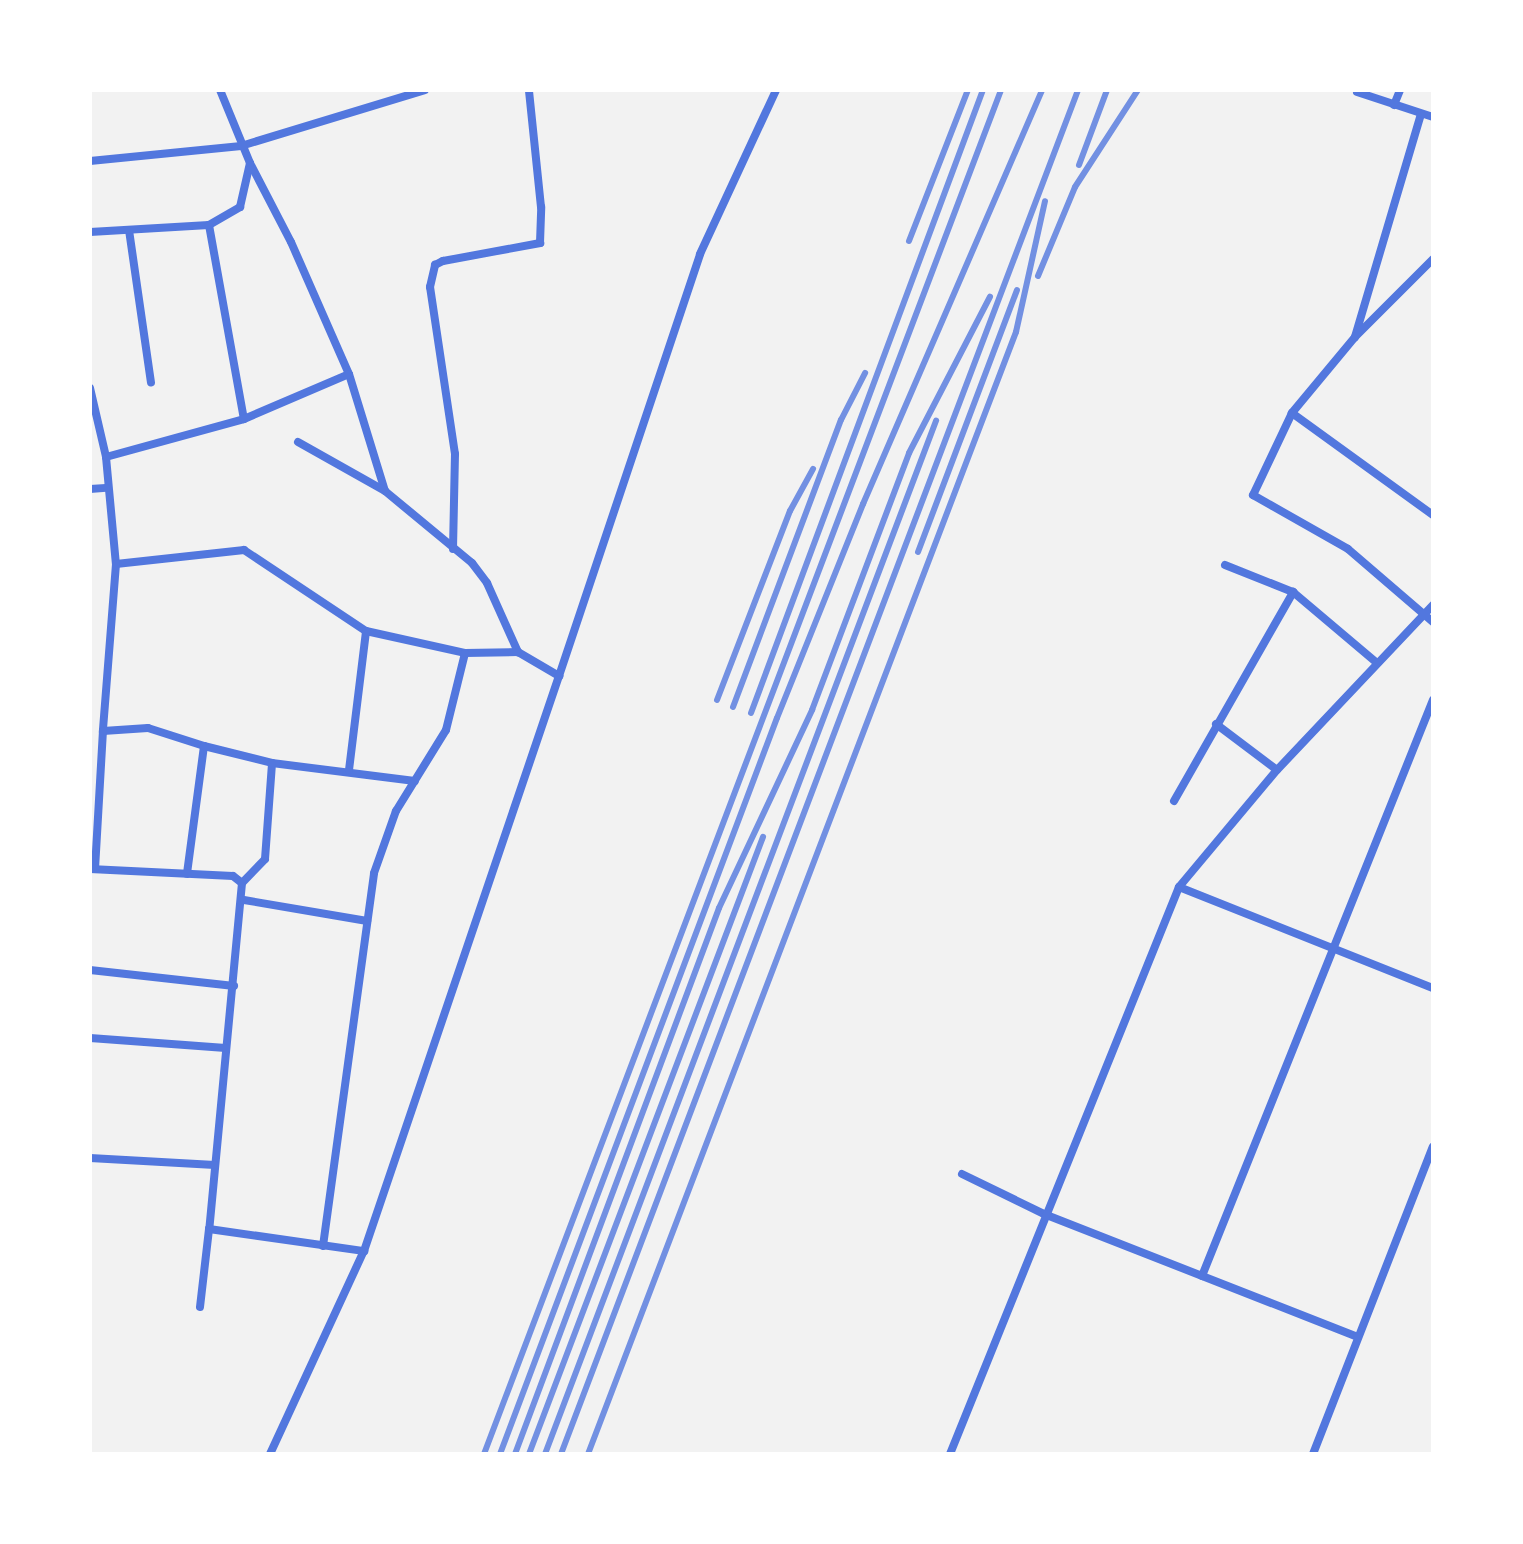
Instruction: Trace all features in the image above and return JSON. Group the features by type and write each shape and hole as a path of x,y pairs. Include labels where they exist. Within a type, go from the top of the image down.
{"street":[{"path":"220,90 241,146 291,242 349,374 385,491"},
{"path":"90,161 241,146 425,90"},
{"path":"453,549 455,454 432,276 435,265 443,261 540,243 529,90"},
{"path":"270,1454 364,1251 700,254 776,90"},
{"path":"1394,105 1400,90"},
{"path":"1357,92 1433,117"},
{"path":"1355,337 1421,114"},
{"path":"90,232 209,225 240,207 250,163"},
{"path":"209,225 244,419"},
{"path":"129,230 151,382"},
{"path":"1433,259 1355,337 1292,413 1253,495 1348,549 1433,622"},
{"path":"106,457 244,419 349,374"},
{"path":"90,388 106,457 106,488 116,564 93,869 233,876 242,883 244,900 200,1307"},
{"path":"1292,413 1433,515"},
{"path":"298,442 385,491 453,549 487,583 518,652"},
{"path":"90,489 106,488"},
{"path":"116,564 244,550 366,631 465,653 518,652 559,676"},
{"path":"1225,565 1293,592 1377,663"},
{"path":"1174,801 1293,592"},
{"path":"950,1454 1044,1214 1179,887 1277,770 1433,605"},
{"path":"349,770 366,631"},
{"path":"323,1246 367,921 385,834 446,730 465,653"},
{"path":"1202,1276 1433,700"},
{"path":"1216,724 1277,770"},
{"path":"103,731 148,728 272,763 349,770 415,781"},
{"path":"187,874 204,746"},
{"path":"242,883 265,859 272,763"},
{"path":"1179,887 1333,951 1433,988"},
{"path":"244,900 367,921"},
{"path":"90,970 234,986"},
{"path":"90,1038 226,1048"},
{"path":"1313,1454 1433,1147"},
{"path":"90,1158 215,1165"},
{"path":"962,1174 1044,1214 1358,1337"},
{"path":"209,1229 364,1251"}],"railway":[{"path":"909,241 968,90"},
{"path":"751,713 983,90"},
{"path":"484,1454 1001,90"},
{"path":"500,1454 777,718 863,504 1042,90"},
{"path":"561,1454 1078,90"},
{"path":"1079,165 1107,90"},
{"path":"1038,276 1075,187 1138,90"},
{"path":"588,1454 1016,332 1045,201"},
{"path":"918,552 1017,290"},
{"path":"515,1454 719,908 812,710 909,453 990,297"},
{"path":"733,707 841,420 865,373"},
{"path":"545,1454 936,421"},
{"path":"717,700 790,511 813,469"},
{"path":"529,1454 763,837"}]}
